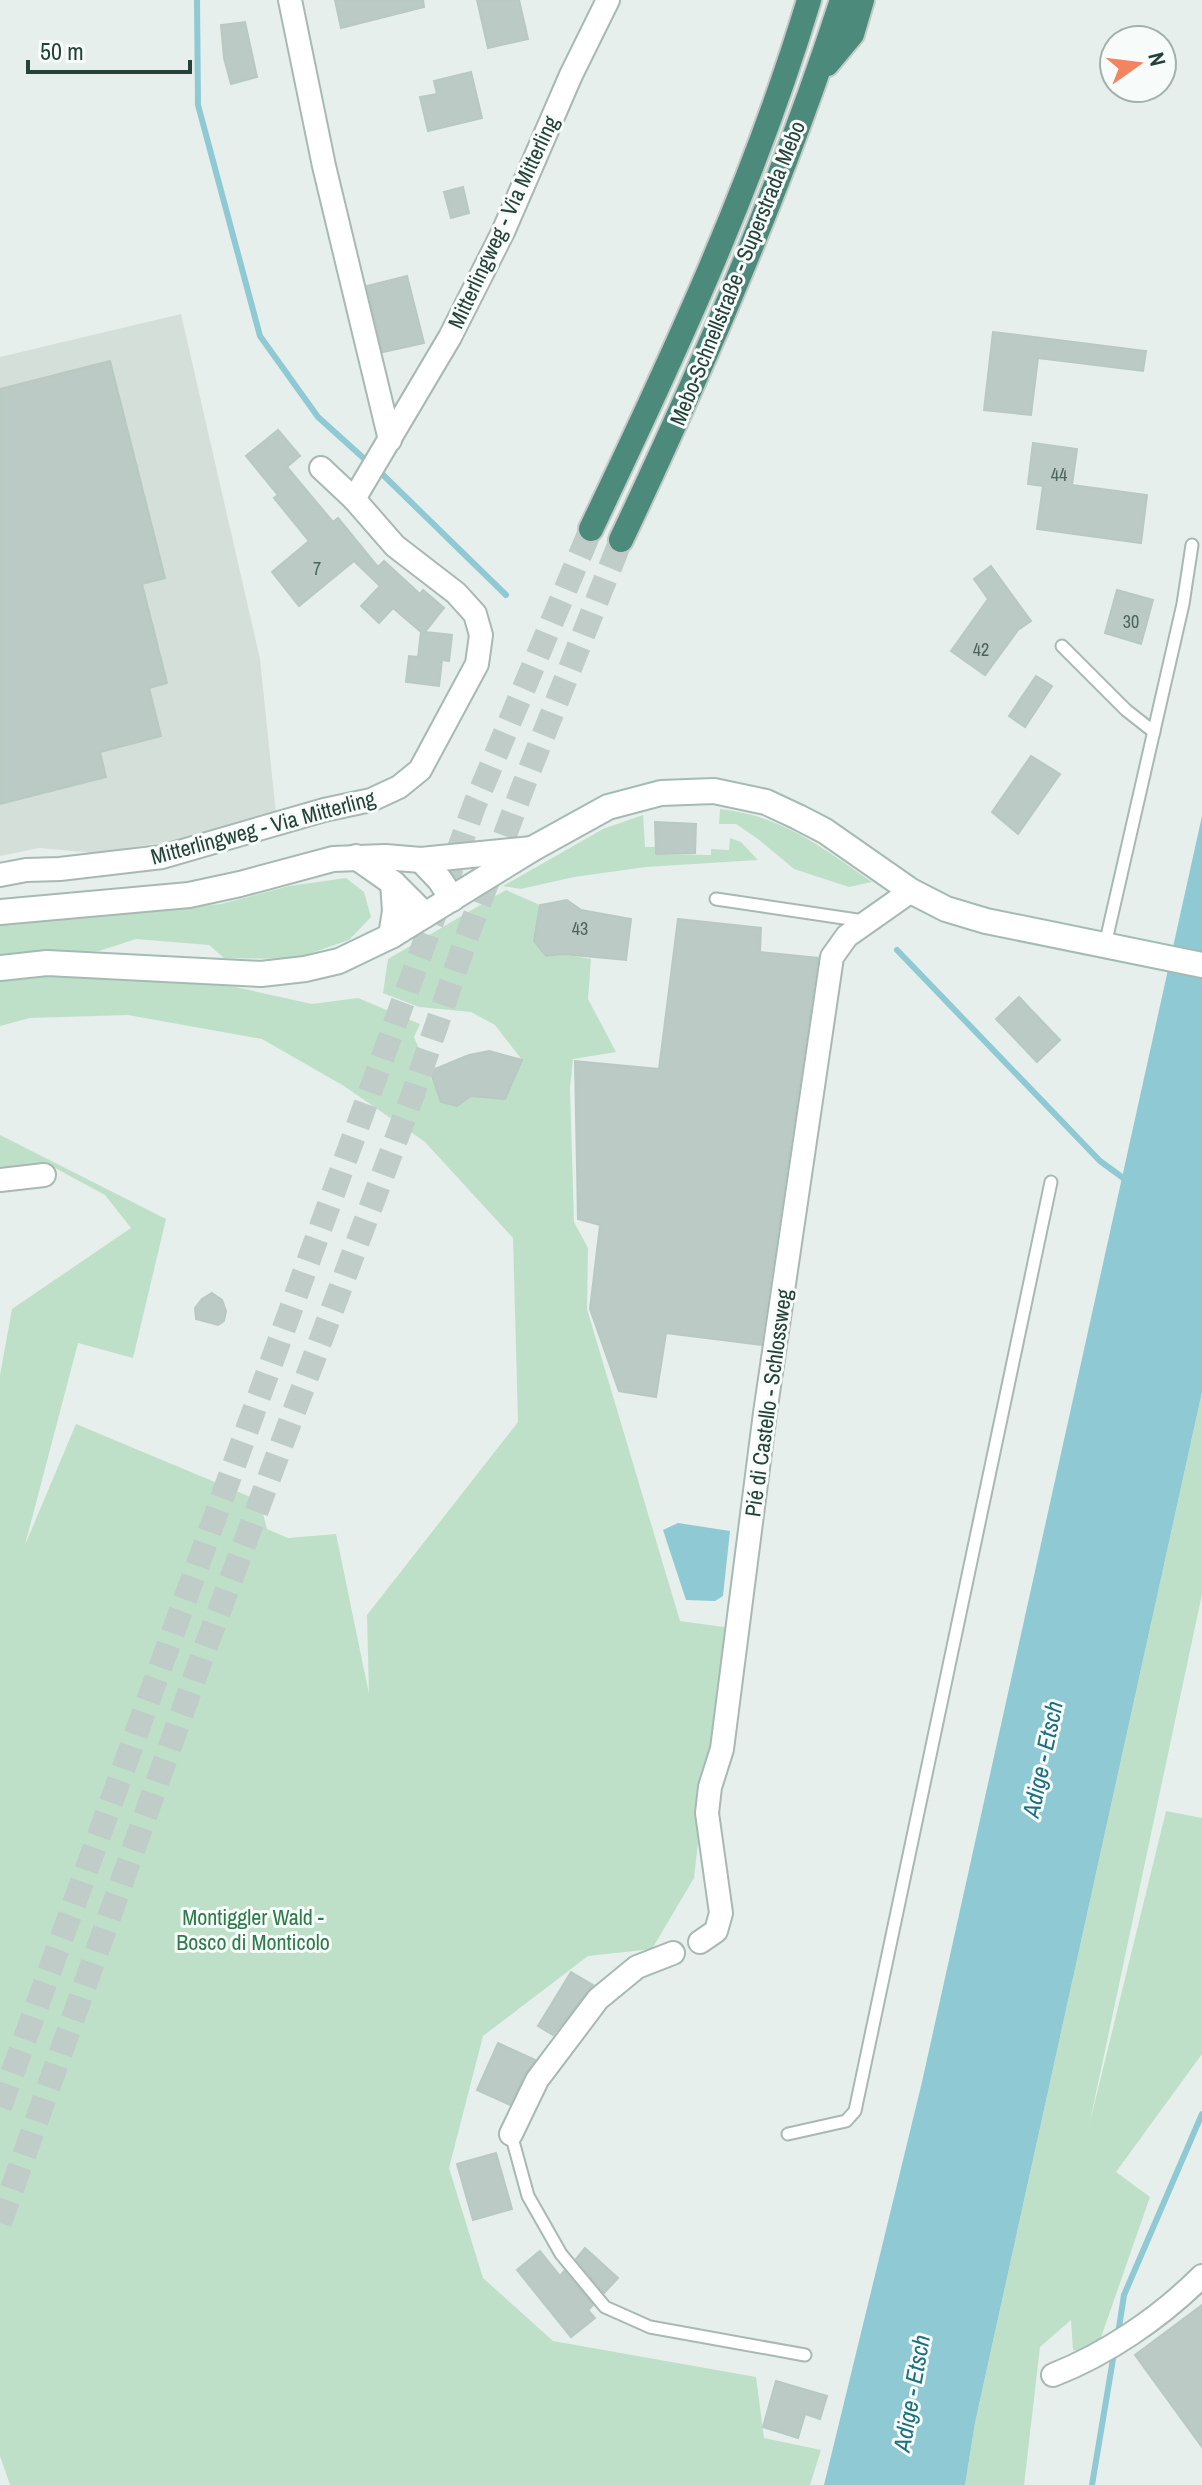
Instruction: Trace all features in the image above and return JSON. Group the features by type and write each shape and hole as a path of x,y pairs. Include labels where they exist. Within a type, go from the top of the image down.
{"highway":[{"name":"Mebo-Schnellstraße - Superstrada Mebo","path":"591,529 739,203 809,0"},
{"name":"Mebo-Schnellstraße - Superstrada Mebo","path":"621,540 695,384 818,75 842,0"},
{"path":"818,75 852,34 862,0"}],"main road":[{"path":"0,968 47,963 261,974 339,961 391,936 532,849 608,807 661,793 714,791 766,802 798,817 825,831 911,891 946,909 986,921 1202,965"},
{"path":"0,912 189,895 322,862 356,857 421,860 532,849"},
{"path":"356,857 393,883 425,915"},
{"path":"421,860 440,880 452,899"},
{"path":"391,936 395,911 393,883"}],"street":[{"path":"290,0 386,448"},
{"name":"Mitterlingweg - Via Mitterling","path":"359,489 450,337 503,232 571,75 608,0"},
{"name":"Mitterlingweg - Via Mitterling","path":"0,875 162,857 324,810 371,800 399,787 420,770 477,664 481,635 475,614 456,593 395,546 359,489 321,468"},
{"name":"Pié di Castello - Schlossweg","path":"700,1942 716,1931 721,1913 707,1813 710,1787 722,1749 765,1413 832,957 847,936 911,891"},
{"path":"0,1180 44,1175"},
{"path":"511,2134 537,2080 598,1999 637,1967 673,1953"},
{"path":"1053,2375 1096,2355 1141,2326 1202,2276"}],"lane":[{"path":"1105,945 1183,604 1192,545"},
{"path":"1062,646 1126,710 1154,732"},
{"path":"716,899 865,921"},
{"path":"788,2134 846,2121 855,2111 1051,1182"},
{"path":"511,2134 528,2196 561,2254 605,2307 650,2327 805,2355"}],"shaded area":[{"path":"181,314 260,659 276,814 172,841 96,853 39,848 0,856 0,357"}],"green space":[{"path":"720,809 742,812 782,826 872,882 849,887 794,869 736,824 719,824"},
{"path":"643,815 645,847 656,847 656,854 711,855 711,849 729,850 730,838 741,842 758,860 646,867 574,877 521,889 503,886 603,829"},
{"path":"346,878 364,892 371,917 349,940 294,959 224,958 209,945 136,939 99,951 0,957 0,918 139,912 221,904 289,886"},
{"name":"Montiggler Wald - Bosco di Monticolo","path":"506,890 540,905 534,941 546,956 562,954 591,959 588,999 616,1052 573,1059 570,1088 574,1222 588,1248 587,1309 680,1621 731,1628 694,1878 652,1949 588,1956 483,2036 449,2168 483,2278 553,2341 756,2377 764,2438 821,2450 810,2485 10,2485 0,2456 0,1375 12,1309 131,1228 105,1195 46,1163 0,1168 0,1135 166,1219 133,1358 78,1343 25,1545 76,1424 260,1501 267,1529 288,1538 336,1534 369,1694 367,1615 518,1422 513,1238 425,1142 344,1086 262,1039 128,1015 30,1018 0,1026 0,975 199,979 312,1004 358,998 420,1024 414,1037 441,1102 457,1106 471,1096 505,1099 522,1060 495,1025 471,1012 419,1007 383,993 388,959"},
{"path":"1202,1392 1202,1594 1089,2126 1166,1811 1202,1818 1202,2054 1116,2172 1150,2197 1098,2346 1084,2352 1073,2350 1071,2320 1040,2347 1024,2485 965,2485 975,2423"}],"water":[{"name":"Adige - Etsch","path":"1202,816 1202,1392 975,2423 965,2485 824,2485 922,2082"},
{"path":"678,1523 730,1531 723,1596 715,1601 686,1600 663,1530"}],"building":[{"path":"335,0 423,0 424,7 341,28"},
{"path":"477,0 519,0 528,39 488,48"},
{"path":"245,22 257,77 231,84 224,58 221,25"},
{"path":"471,72 482,118 428,131 420,97 437,94 434,81"},
{"path":"463,187 469,213 451,218 444,192"},
{"path":"407,276 424,343 383,352 367,286"},
{"path":"993,332 1146,351 1143,371 1038,358 1031,415 984,410"},
{"path":"110,361 165,578 142,584 167,683 149,688 161,736 100,752 106,777 0,804 0,389"},
{"path":"278,430 300,456 287,467 333,522 338,518 378,567 384,561 420,594 423,590 444,608 425,632 452,635 449,661 442,660 439,686 406,682 409,656 418,657 421,632 393,608 379,623 361,606 380,586 354,561 299,606 272,572 309,541 274,498 278,495 246,456"},
{"path":"1033,443 1077,449 1072,485 1147,495 1141,543 1037,529 1043,486 1028,484"},
{"path":"991,566 1031,621 1018,630 985,675 951,651 988,599 974,579"},
{"path":"1117,590 1153,600 1141,644 1105,633"},
{"path":"1036,676 1052,686 1025,727 1009,716"},
{"path":"1031,756 1060,774 1018,834 992,812"},
{"path":"655,822 696,824 695,853 656,854"},
{"path":"567,900 581,910 631,919 626,960 562,954 546,956 534,941 540,905"},
{"path":"678,919 761,928 760,952 818,958 761,1345 666,1333 656,1397 619,1391 590,1309 600,1225 578,1219 575,1061 659,1069"},
{"path":"1019,997 1060,1040 1037,1062 996,1019"},
{"path":"489,1051 522,1060 505,1099 471,1096 457,1106 441,1102 430,1071 469,1055"},
{"path":"212,1293 222,1300 226,1311 224,1321 218,1325 196,1319 195,1308"},
{"path":"571,1972 593,1985 553,2035 538,2026"},
{"path":"498,2043 535,2060 510,2105 477,2090"},
{"path":"496,2153 512,2209 473,2220 457,2164"},
{"path":"585,2248 618,2278 604,2293 576,2259"},
{"path":"540,2251 560,2276 564,2271 593,2305 588,2310 595,2318 571,2337 517,2270"},
{"path":"1202,2305 1202,2447 1135,2355"},
{"path":"776,2381 827,2396 820,2419 805,2414 798,2438 763,2427"}],"waterway":[{"path":"197,0 198,105 260,336 318,417 369,463"},
{"path":"378,470 506,595"},
{"path":"897,950 1100,1161 1126,1180"},
{"path":"1118,2334 1124,2295 1202,2114"},
{"path":"1092,2485 1114,2353"}],"tunnel":[{"path":"0,2107 475,804 591,529"},
{"path":"0,2223 203,1654 412,1097 466,939 621,540"}]}
